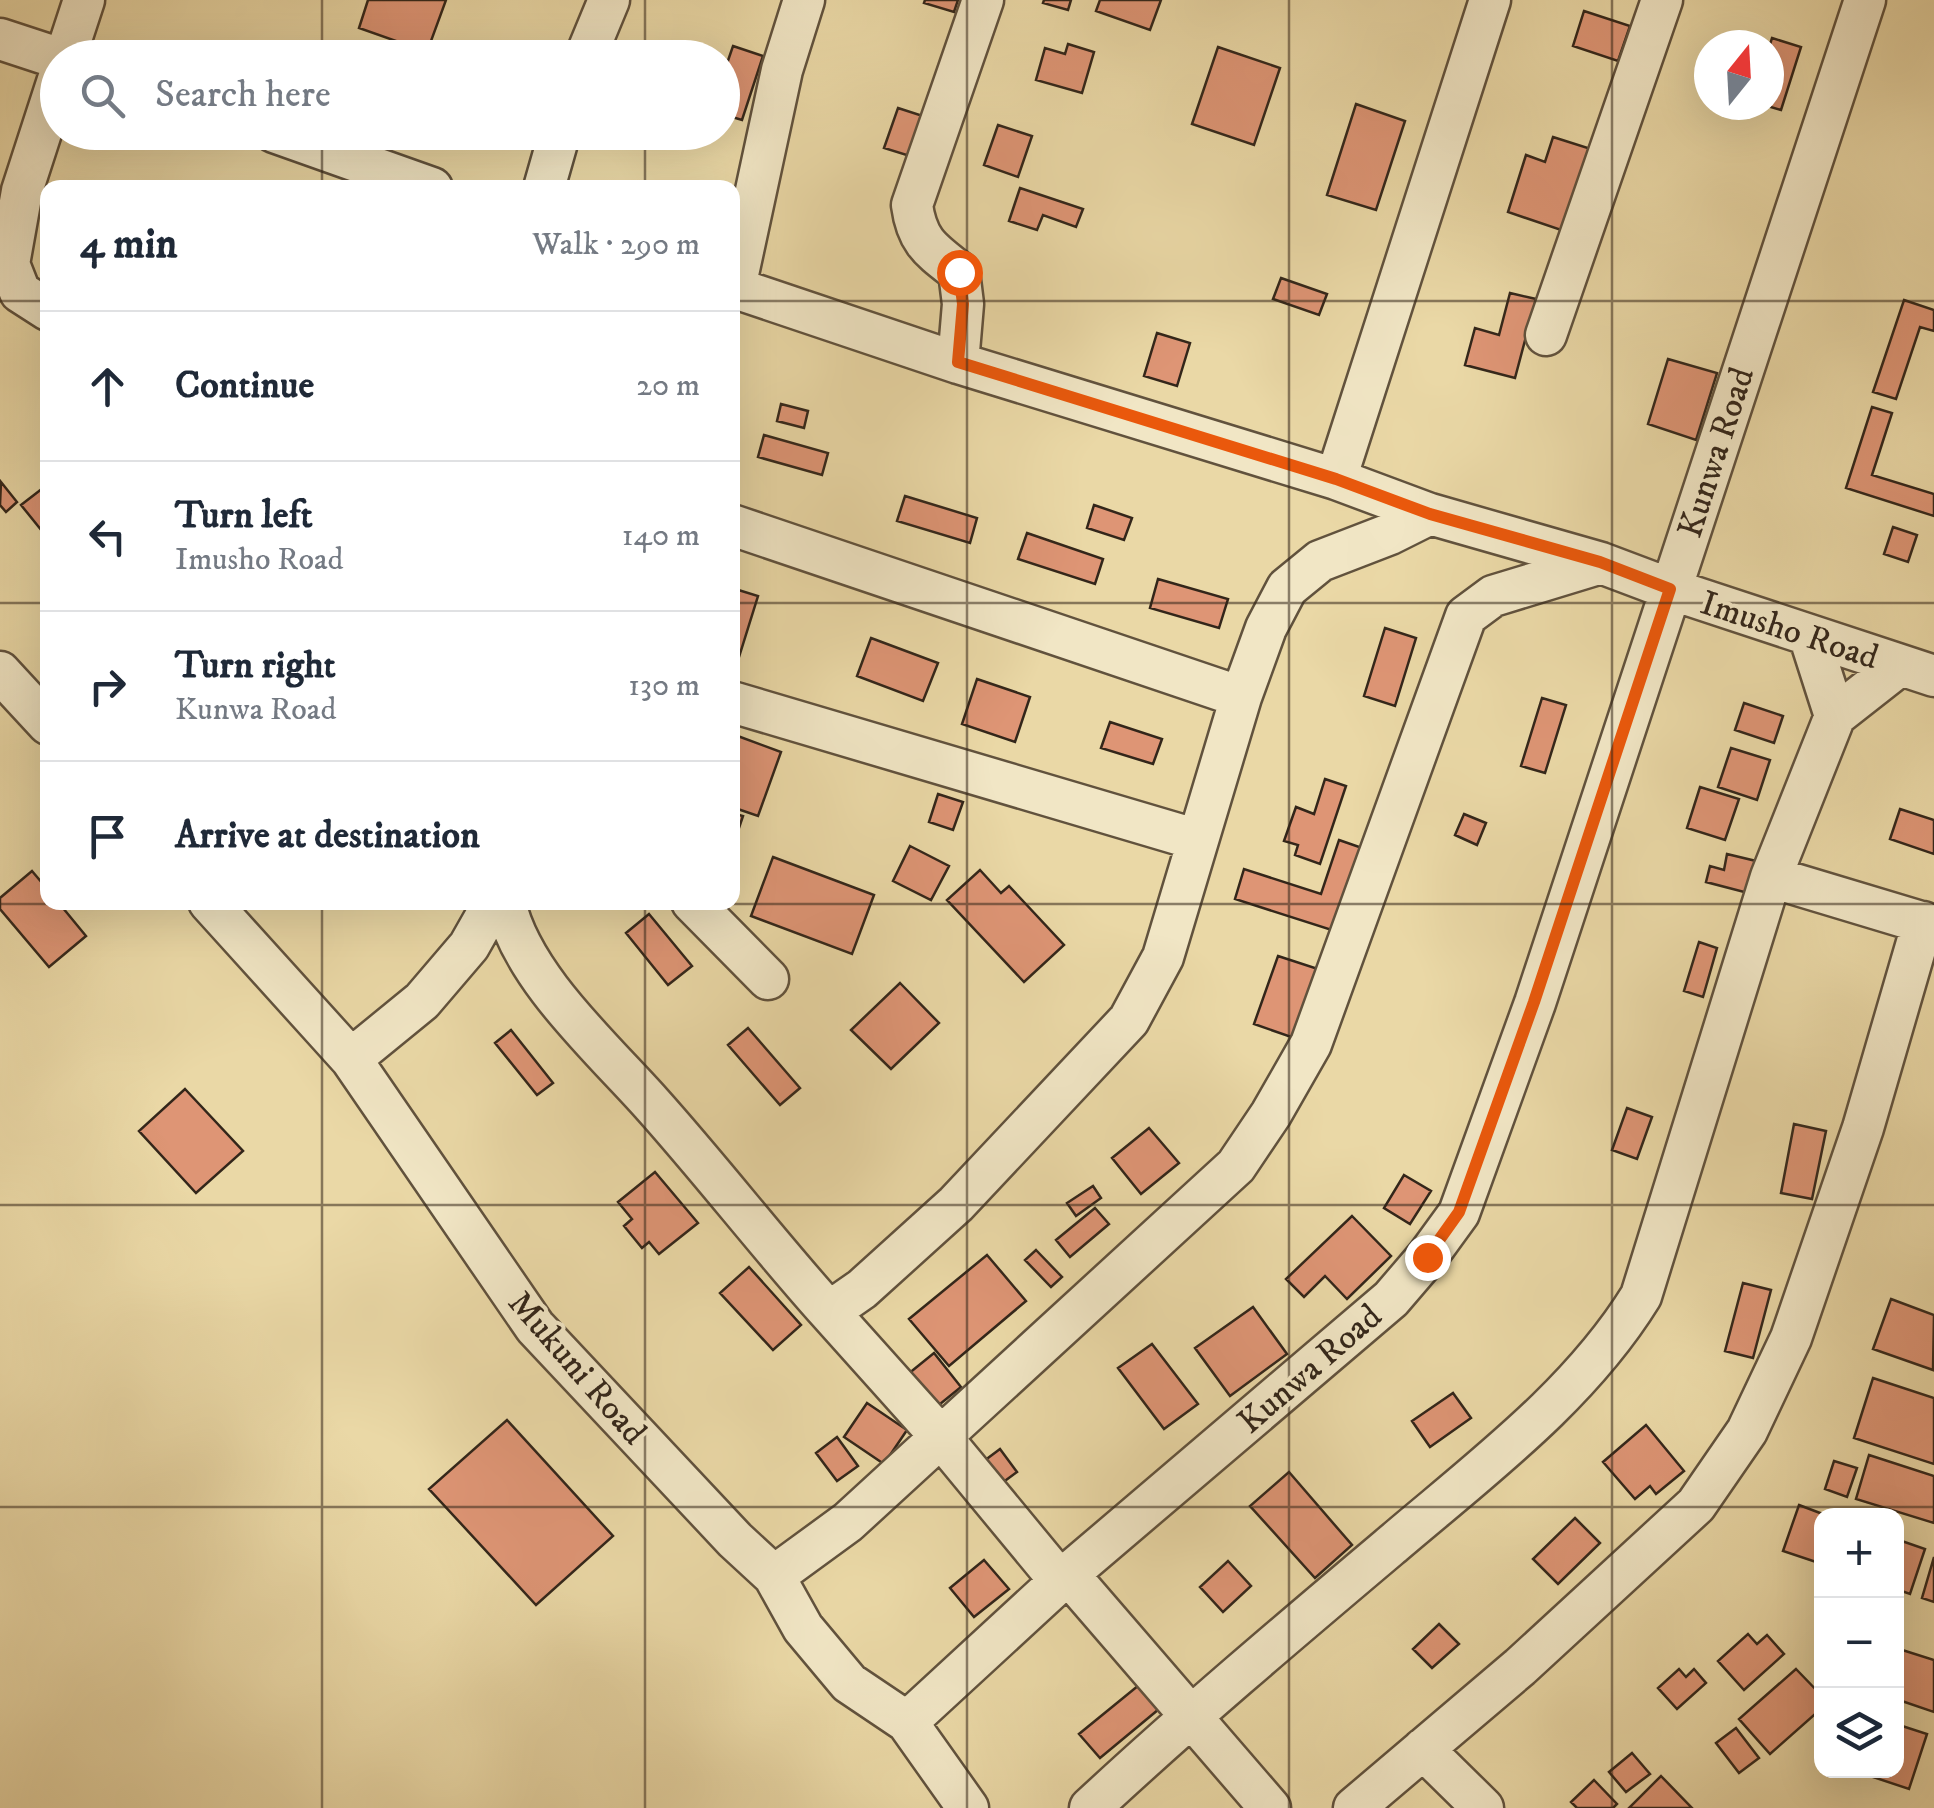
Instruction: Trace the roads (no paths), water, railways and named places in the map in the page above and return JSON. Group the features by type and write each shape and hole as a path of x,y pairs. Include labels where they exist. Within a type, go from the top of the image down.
{"street":[{"path":"68,40 84,0"},
{"path":"592,40 608,0"},
{"path":"740,261 782,70 804,0"},
{"path":"958,362 963,304 959,272 927,247 915,228 912,205 984,0"},
{"path":"1336,479 1490,0"},
{"path":"1546,335 1662,0"},
{"name":"Kunwa Road","path":"906,1722 1064,1578 1391,1298 1459,1212 1534,1002 1865,0"},
{"path":"0,39 40,51"},
{"path":"40,135 22,190 8,264 20,292 40,305"},
{"path":"325,150 409,180"},
{"path":"546,180 555,150"},
{"name":"Imusho Road","path":"740,290 1336,479 1430,514 1600,562 1917,670"},
{"path":"830,1312 956,1204 1129,1020 1163,957 1241,696 1266,628 1287,588 1320,561 1430,514"},
{"path":"740,527 1241,696"},
{"path":"774,1576 848,1522 1236,1166 1311,1044 1466,616 1493,596 1600,562"},
{"path":"1810,635 1836,716"},
{"path":"1090,1808 1190,1716 1510,1445 1614,1339 1641,1296 1770,877 1836,716 1917,670"},
{"path":"0,672 40,715"},
{"path":"740,704 1198,840"},
{"path":"1354,1808 1520,1668 1696,1506 1746,1430 1797,1320 1864,1128 1928,924 1770,877"},
{"name":"Mukuni Road","path":"216,910 351,1059 535,1327 735,1540 774,1576 803,1628 849,1683 906,1722 968,1808"},
{"path":"351,1059 422,1001 469,946 489,910"},
{"path":"507,910 513,935 582,1032 651,1103 830,1312 1270,1808"},
{"path":"700,910 768,980"},
{"path":"1423,1749 1483,1808"}]}
